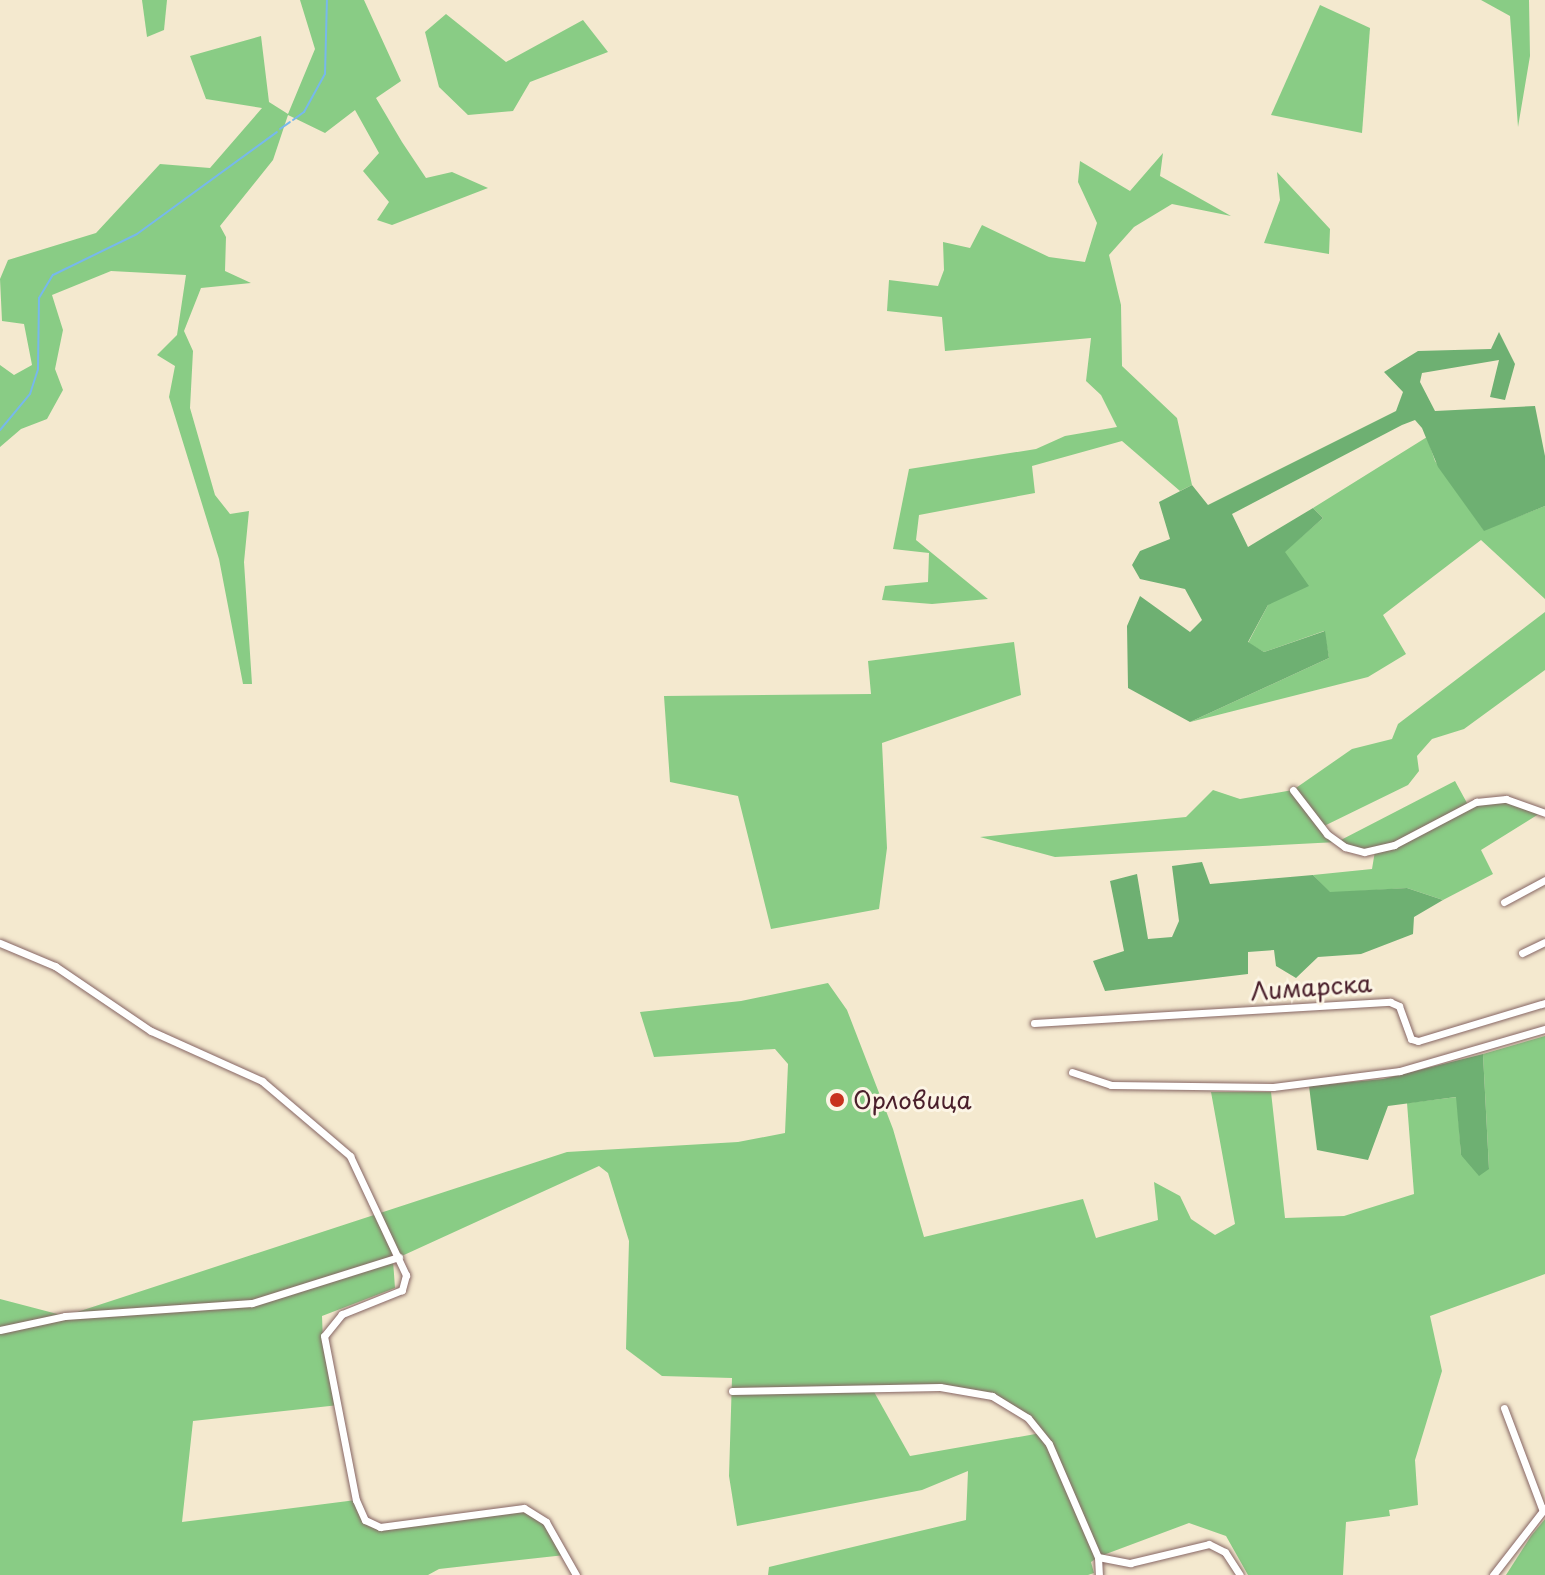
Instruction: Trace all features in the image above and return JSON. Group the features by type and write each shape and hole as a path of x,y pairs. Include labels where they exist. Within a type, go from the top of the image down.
{"street":[{"path":"1293,790 1327,834 1345,847 1364,852 1394,845 1483,800 1506,799 1545,813"},
{"path":"1504,902 1545,880"},
{"path":"1522,953 1545,942"},
{"path":"0,943 55,966 151,1031 231,1064 277,1090 350,1156 406,1275 402,1290 342,1314 323,1341 360,1513 380,1527 524,1508 546,1522 576,1575"},
{"name":"Лимарска","path":"1034,1023 1124,1015 1146,1020 1390,1002 1399,1006 1411,1039 1418,1041 1545,1003"},
{"path":"1072,1072 1111,1085 1262,1088 1400,1071 1545,1029"},
{"path":"0,1330 65,1316 252,1303 399,1257"},
{"path":"732,1391 940,1387 1002,1400 1028,1418 1049,1444 1098,1557 1099,1575"},
{"path":"1493,1575 1544,1509 1504,1408"},
{"path":"1098,1557 1130,1563 1201,1543 1215,1545 1231,1558 1240,1575"}],"green space":[{"path":"142,0 167,0 164,30 147,37"},
{"path":"300,0 364,0 401,81 376,98 402,142 426,178 452,172 488,188 392,225 377,220 389,202 363,171 379,153 355,110 325,133 288,115 273,160 220,226 226,237 225,271 251,283 201,288 184,331 193,351 190,408 215,495 230,514 249,511 244,562 252,684 243,684 219,559 169,397 175,366 157,355 177,335 186,275 111,271 52,295 63,330 55,369 63,390 47,419 21,429 0,447 0,365 14,375 32,365 24,324 2,321 0,279 8,260 96,233 160,164 210,168 262,108 206,99 190,56 261,36 269,102 288,114 315,49"},
{"path":"1481,0 1529,0 1530,56 1518,127 1510,16"},
{"path":"1320,5 1370,28 1362,133 1271,115"},
{"path":"446,14 506,62 583,20 608,52 530,82 513,111 468,115 439,87 425,32"},
{"path":"1163,153 1160,176 1231,216 1172,204 1134,227 1109,255 1121,305 1122,366 1177,418 1192,485 1180,491 1122,441 1032,466 1035,493 919,515 916,540 988,599 932,604 882,600 885,586 928,582 929,553 893,549 909,469 1036,449 1065,436 1117,427 1101,395 1086,381 1091,338 945,351 942,317 887,311 889,280 938,286 944,270 943,242 970,248 982,225 1049,257 1085,262 1097,223 1078,182 1080,161 1130,191"},
{"path":"1277,172 1330,229 1329,254 1264,243 1280,200"},
{"path":"1499,332 1515,364 1505,400 1490,397 1499,360 1422,373 1420,382 1435,411 1535,406 1545,456 1545,506 1484,531 1438,467 1422,428 1415,420 1402,425 1232,514 1248,547 1313,508 1323,518 1285,552 1309,586 1268,605 1248,642 1264,652 1325,631 1329,658 1190,722 1128,688 1127,626 1140,596 1190,632 1202,620 1185,589 1140,579 1132,565 1140,551 1170,539 1159,502 1192,485 1208,505 1396,411 1403,392 1384,372 1418,351 1491,349"},
{"path":"1427,437 1435,461 1484,530 1545,506 1545,599 1481,540 1383,615 1406,654 1368,677 1190,722 1329,658 1324,631 1264,652 1248,643 1268,605 1284,552 1323,518 1313,508"},
{"path":"1545,612 1545,670 1464,729 1432,739 1417,756 1419,771 1408,785 1322,827 1337,842 1055,857 980,837 1186,817 1213,790 1240,799 1293,790 1352,749 1392,739 1398,724"},
{"path":"1014,642 1021,695 882,743 887,848 879,909 771,929 738,796 670,782 664,696 871,694 868,661"},
{"path":"1455,781 1467,803 1496,799 1542,812 1481,850 1493,874 1443,900 1407,888 1330,893 1313,875 1372,869 1375,851 1353,851 1337,842"},
{"path":"1202,862 1210,884 1313,875 1330,892 1407,888 1443,900 1414,917 1413,934 1361,954 1318,957 1296,978 1276,966 1274,950 1248,952 1248,974 1105,991 1093,961 1124,951 1110,881 1137,874 1148,939 1172,937 1179,921 1172,866"},
{"path":"828,983 847,1010 893,1129 924,1237 1083,1199 1096,1238 1158,1220 1154,1182 1180,1196 1191,1219 1215,1235 1235,1224 1211,1092 1271,1092 1285,1218 1344,1216 1414,1194 1407,1103 1457,1097 1461,1155 1489,1169 1483,1054 1545,1036 1545,1274 1430,1316 1442,1371 1415,1460 1418,1505 1389,1510 1390,1516 1346,1522 1343,1575 1248,1575 1226,1536 1189,1523 1098,1557 1091,1562 1094,1573 1088,1575 768,1575 769,1567 966,1520 968,1471 922,1490 737,1526 729,1476 732,1378 662,1376 626,1349 629,1241 608,1173 599,1166 393,1260 395,1288 322,1316 323,1341 339,1405 193,1421 182,1522 356,1500 365,1520 380,1527 524,1508 540,1516 565,1555 439,1569 428,1575 0,1575 0,1299 65,1316 567,1152 738,1142 785,1133 788,1064 775,1049 654,1057 640,1012 741,1001","holes":["964,1389 1013,1406 1041,1433 910,1456 873,1390"]},
{"path":"1483,1054 1489,1169 1479,1176 1461,1155 1456,1097 1388,1106 1368,1160 1317,1150 1309,1086 1383,1079"},
{"path":"1545,1519 1545,1575 1506,1575 1531,1536"}],"waterway":[{"path":"293,120 304,112 325,74 327,0"},
{"path":"280,129 290,122"},
{"path":"0,430 30,394 38,369 39,298 53,275 137,234 277,132"}],"place":[{"name":"Орловица","path":"837,1100"}]}
